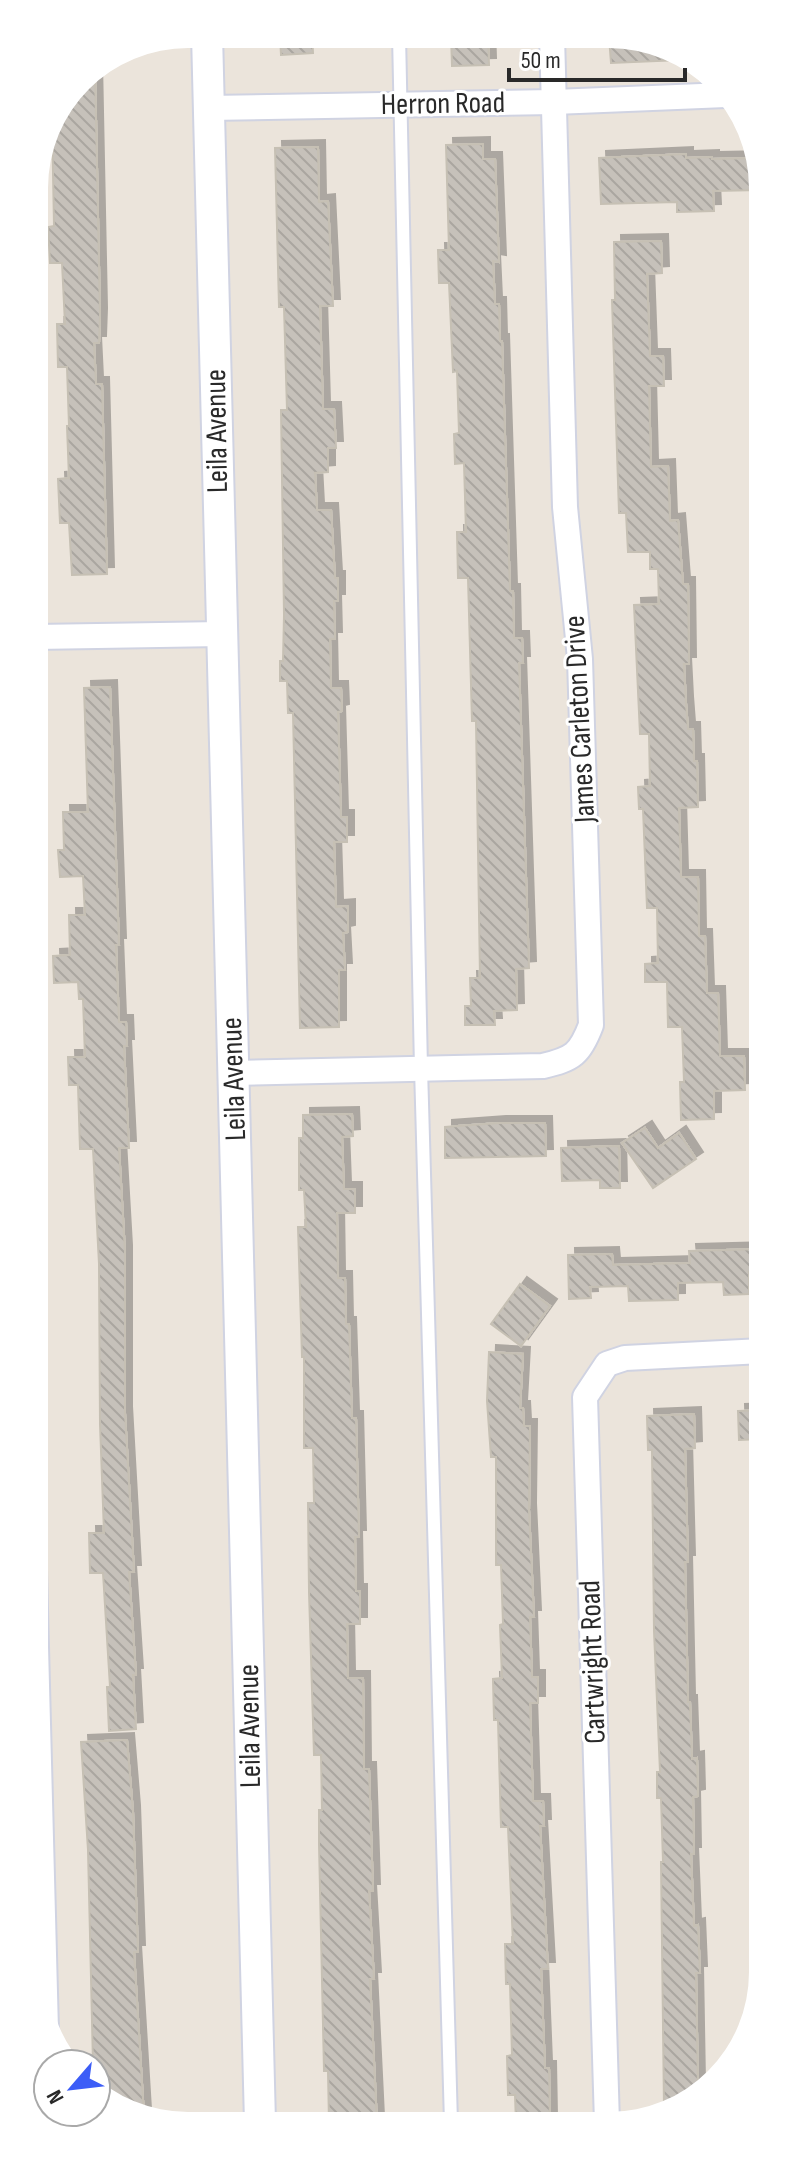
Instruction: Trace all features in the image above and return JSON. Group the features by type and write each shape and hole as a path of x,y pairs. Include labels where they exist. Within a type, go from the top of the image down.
{"street":[{"name":"Leila Avenue","path":"207,48 260,2112"},
{"name":"James Carleton Drive","path":"233,1073 543,1066 568,1060 583,1045 591,1025 580,659 565,507 552,48"},
{"name":"Herron Road","path":"208,108 554,102 714,96"},
{"path":"48,637 222,634"},
{"name":"Cartwright Road","path":"607,2112 585,1397 607,1364 625,1358 749,1352"}],"lane":[{"path":"399,48 421,1068 451,2112"},
{"path":"48,1877 51,2000"}],"building":[{"path":"281,48 313,48 313,53 281,55"},
{"path":"451,48 488,48 489,65 452,66"},
{"path":"610,48 636,51 668,61 611,63"},
{"path":"95,84 100,315 99,343 94,343 96,384 102,384 107,574 72,575 69,523 60,523 58,479 69,478 69,426 67,367 58,367 57,324 65,324 62,263 50,263 48,227 54,226 53,152 62,126 77,103"},
{"path":"483,144 483,159 495,159 499,262 493,261 495,304 499,304 502,341 510,591 513,591 514,638 522,638 523,663 519,663 529,968 516,969 517,1010 494,1011 495,1025 465,1025 465,1006 471,1006 470,978 480,978 476,721 472,721 468,578 458,578 457,532 466,532 464,463 455,464 454,434 459,433 457,371 453,372 449,283 439,283 438,250 449,250 446,145"},
{"path":"318,147 319,202 328,201 333,306 320,306 323,409 334,409 336,448 328,448 328,472 315,473 317,510 331,510 335,578 338,578 338,601 334,601 335,639 330,639 331,688 341,688 342,711 338,712 341,817 347,817 347,842 334,842 336,907 348,906 348,932 343,933 345,970 339,970 339,1027 300,1028 293,713 288,713 287,681 280,681 284,615 281,410 287,410 284,307 279,307 275,148"},
{"path":"686,154 686,158 745,158 749,190 713,191 714,211 677,212 677,202 601,204 599,158"},
{"path":"661,241 662,273 647,274 650,356 663,356 664,386 649,386 651,467 668,466 670,521 678,520 683,584 688,584 689,664 684,664 688,729 693,729 694,761 697,761 698,807 679,808 681,877 698,877 699,936 705,936 707,993 718,993 720,1056 744,1056 745,1090 714,1091 714,1119 681,1120 680,1082 684,1082 682,1027 668,1027 667,982 645,982 645,964 658,963 657,908 647,908 643,809 639,809 638,787 650,786 649,734 640,734 634,605 659,604 658,569 650,569 650,552 628,552 626,513 619,513 612,300 615,300 614,242"},
{"path":"110,687 119,1022 126,1022 127,1046 124,1046 129,1148 119,1148 125,1252 125,1413 134,1572 129,1572 136,1675 133,1675 136,1729 109,1731 107,1687 110,1687 103,1573 90,1573 89,1533 104,1533 99,1264 93,1149 80,1149 78,1085 69,1085 68,1057 85,1057 83,999 79,999 78,982 54,983 53,956 70,955 69,915 85,915 83,876 60,877 58,850 64,850 63,812 88,812 84,688"},
{"path":"352,1114 353,1136 342,1137 344,1189 355,1189 355,1213 337,1213 338,1278 345,1278 352,1418 356,1418 359,1537 355,1537 356,1591 360,1591 360,1624 347,1624 348,1678 363,1678 364,1769 369,1769 373,1891 369,1891 374,1979 370,1979 376,2112 329,2112 328,2071 324,2071 319,1844 321,1755 314,1755 309,1592 308,1503 314,1503 313,1448 304,1448 304,1357 298,1227 306,1227 304,1190 299,1190 299,1138 303,1138 303,1115"},
{"path":"545,1123 546,1156 445,1158 445,1127"},
{"path":"645,1128 658,1148 679,1133 696,1159 653,1188 622,1143"},
{"path":"619,1146 620,1188 600,1188 600,1180 562,1181 561,1148"},
{"path":"749,1249 749,1294 724,1295 723,1282 678,1283 678,1300 629,1301 628,1286 590,1287 591,1298 569,1299 568,1255 612,1254 613,1265 690,1263 689,1251"},
{"path":"520,1284 550,1306 521,1346 491,1324"},
{"path":"489,1352 523,1354 520,1408 523,1408 524,1426 530,1426 529,1510 534,1617 530,1617 532,1677 538,1677 538,1703 530,1703 533,1801 543,1801 544,1826 540,1826 548,1969 541,1969 550,2112 516,2112 515,2095 508,2095 507,2056 512,2055 510,1984 506,1984 505,1944 513,1944 508,1827 501,1827 498,1720 494,1720 493,1679 502,1678 500,1625 503,1624 501,1565 496,1565 496,1457 491,1457 487,1401"},
{"path":"738,1411 749,1411 749,1440 739,1440"},
{"path":"694,1414 695,1448 685,1449 688,1562 685,1562 688,1702 692,1759 697,1758 698,1796 693,1797 694,1854 691,1854 694,1926 698,1925 700,1973 696,1973 698,2080 664,2100 663,1862 661,1798 657,1798 657,1772 660,1772 654,1631 652,1450 648,1450 647,1416"},
{"path":"127,1740 133,1812 138,1952 134,1952 143,2105 112,2089 112,2048 93,2048 88,1850 81,1742"}]}
